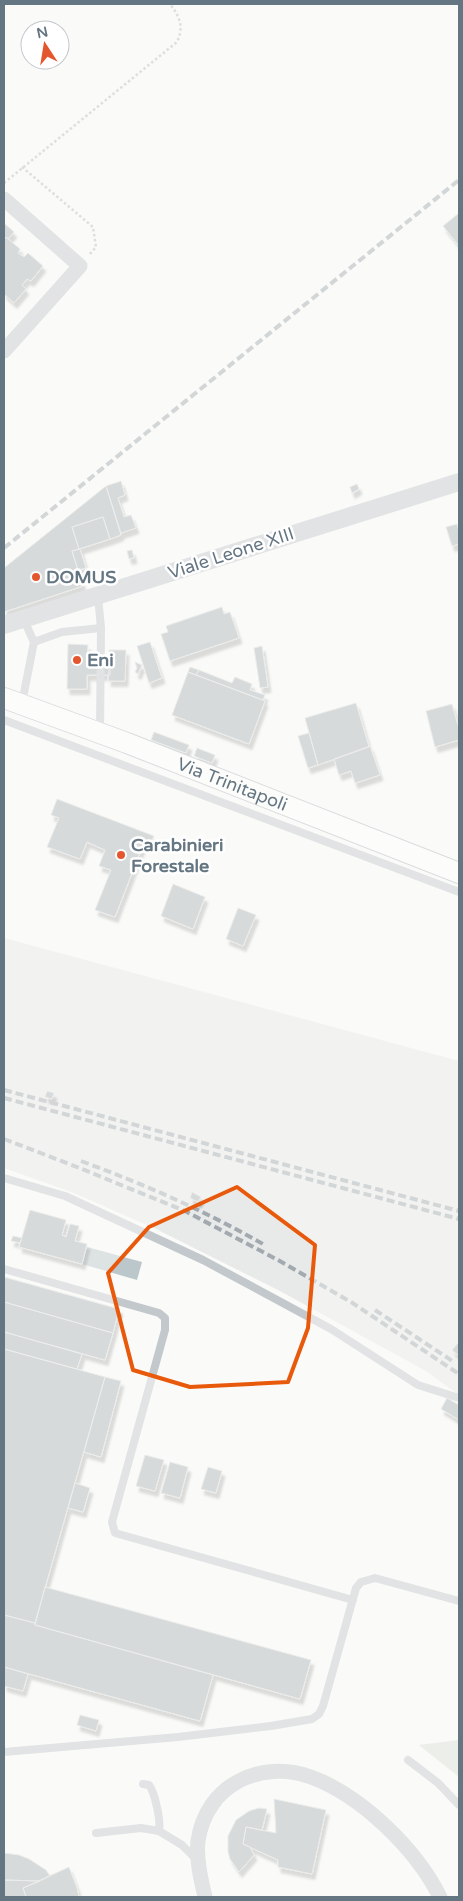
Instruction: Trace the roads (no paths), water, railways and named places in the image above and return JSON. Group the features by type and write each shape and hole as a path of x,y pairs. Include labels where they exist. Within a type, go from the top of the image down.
{"main road":[{"name":"Via Trinitapoli","path":"13,701 41,723 100,734 124,754 395,858 459,873"}],"street":[{"path":"4,199 80,266 4,352"},
{"name":"Viale Leone XIII","path":"4,625 459,482"},
{"path":"205,1897 198,1867 198,1852 202,1828 211,1807 218,1796 242,1779 274,1771 291,1772 324,1783 364,1808 406,1848 422,1868 440,1897"}],"lane":[{"path":"98,595 101,628 100,734"},
{"path":"13,701 34,642 23,618"},
{"path":"34,642 62,632 101,628"},
{"path":"4,720 41,723 124,754"},
{"path":"395,858 459,892"},
{"path":"4,1178 65,1196 203,1260 331,1328 418,1385 459,1398"},
{"path":"4,1269 160,1313 165,1318 166,1325 112,1522 115,1533 353,1600"},
{"path":"4,1752 187,1736 271,1726 315,1717 322,1711 324,1706 356,1588 361,1582 375,1578 459,1601"},
{"path":"408,1760 438,1783 459,1805"},
{"path":"143,1784 149,1785 152,1790 160,1822 159,1831"},
{"path":"96,1833 146,1828 159,1831 173,1838 190,1852 195,1857 198,1867"}],"railway":[{"path":"4,548 459,180"},
{"path":"4,1090 459,1211"},
{"path":"4,1098 459,1219"},
{"path":"4,1139 185,1211 278,1260 351,1302 459,1374"},
{"path":"81,1161 174,1199 263,1244"},
{"path":"375,1310 454,1362"}],"place":[{"name":"DOMUS","path":"36,577"},
{"name":"Eni","path":"77,660"},
{"name":"Carabinieri Forestale","path":"121,855"}]}
